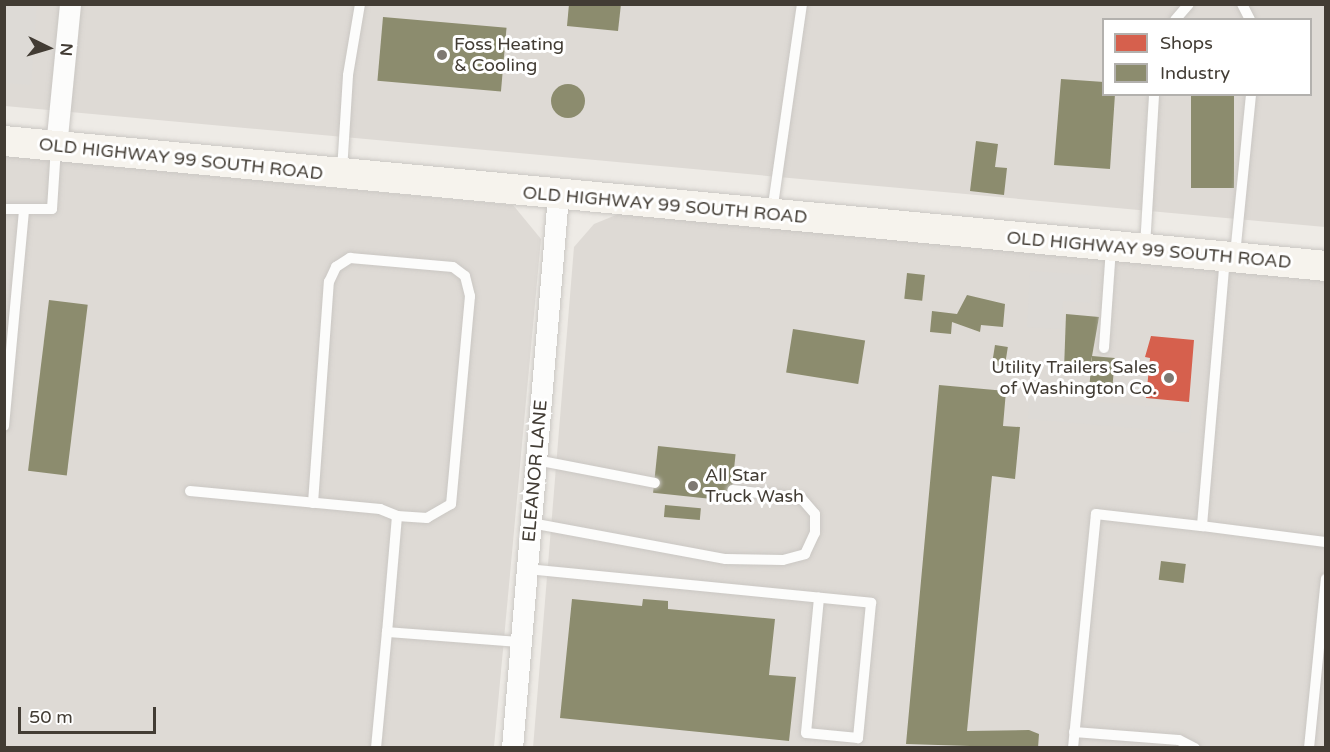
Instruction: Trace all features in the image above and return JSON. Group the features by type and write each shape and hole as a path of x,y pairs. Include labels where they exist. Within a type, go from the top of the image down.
{"street":[{"path":"56,147 70,4"},
{"name":"OLD HIGHWAY 99 SOUTH ROAD","path":"4,141 1326,266"},
{"name":"ELEANOR LANE","path":"512,747 558,195"}],"lane":[{"path":"342,174 348,75 360,4"},
{"path":"771,215 802,4"},
{"path":"1177,18 1189,4"},
{"path":"1242,4 1249,18"},
{"path":"1145,250 1154,96"},
{"path":"1202,526 1230,257 1251,96"},
{"path":"4,209 24,211 52,209 56,147"},
{"path":"4,426 24,211"},
{"path":"1104,348 1111,246"},
{"path":"190,491 313,503 380,509 397,516 427,518 451,504 470,296 465,276 453,267 350,258 336,267 328,282 313,503"},
{"path":"536,460 655,483"},
{"path":"531,523 726,559 783,560 806,554 815,533 815,514 801,498 732,490"},
{"path":"1073,747 1096,514 1326,542"},
{"path":"376,747 397,516"},
{"path":"527,569 871,603 858,738 806,733 819,598"},
{"path":"1309,747 1326,579"},
{"path":"387,632 521,642"},
{"path":"1074,732 1179,740 1195,747"}],"shaded area":[{"path":"5,4 37,5 31,85 5,83"},
{"path":"4,5 1325,5 1325,227 5,106"},
{"path":"4,156 513,205 541,239 494,747 5,747"},
{"path":"621,213 1325,279 1325,747 533,748 574,247 594,224"},
{"path":"1030,271 1092,275 1090,303 1063,301 1062,329 1027,327"},
{"path":"1030,396 1191,410 1189,433 1028,419"}],"building: Shops":[{"name":"Utility Trailers Sales of Washington Co.","path":"1151,336 1194,340 1189,402 1146,398 1150,358 1145,357"}],"building: Industry":[{"path":"569,4 621,4 618,31 567,26"},
{"name":"Foss Heating & Cooling","path":"383,17 507,28 501,92 377,81"},
{"path":"1061,79 1102,82 1102,96 1115,96 1110,169 1054,165"},
{"path":"568,84 580,89 585,101 580,113 568,118 556,113 551,101 556,89"},
{"path":"1191,96 1234,96 1234,188 1191,188"},
{"path":"976,141 998,144 995,167 1007,168 1004,195 970,191"},
{"path":"907,273 925,275 922,301 904,299"},
{"path":"967,295 1005,304 1003,327 981,325 980,332 952,322 951,334 930,332 932,311 957,314"},
{"path":"49,300 88,305 67,475 28,471"},
{"path":"1066,314 1099,317 1089,373 1064,370"},
{"path":"793,329 865,340 858,384 786,372"},
{"path":"995,345 1008,347 1005,367 992,365"},
{"path":"1092,356 1115,358 1112,390 1089,388"},
{"path":"939,385 1006,391 1003,426 1020,427 1015,479 992,476 967,731 1029,730 1039,734 1038,748 906,744"},
{"path":"658,446 736,454 731,501 653,493"},
{"path":"665,505 701,508 700,520 664,517"},
{"path":"1161,561 1186,564 1183,583 1159,580"},
{"path":"572,599 642,606 643,599 668,601 668,609 775,619 769,675 796,677 789,741 560,718"}],"place":[{"name":"Foss Heating & Cooling","path":"442,55"},
{"name":"Utility Trailers Sales of Washington Co.","path":"1169,378"},
{"name":"All Star Truck Wash","path":"693,486"}]}
